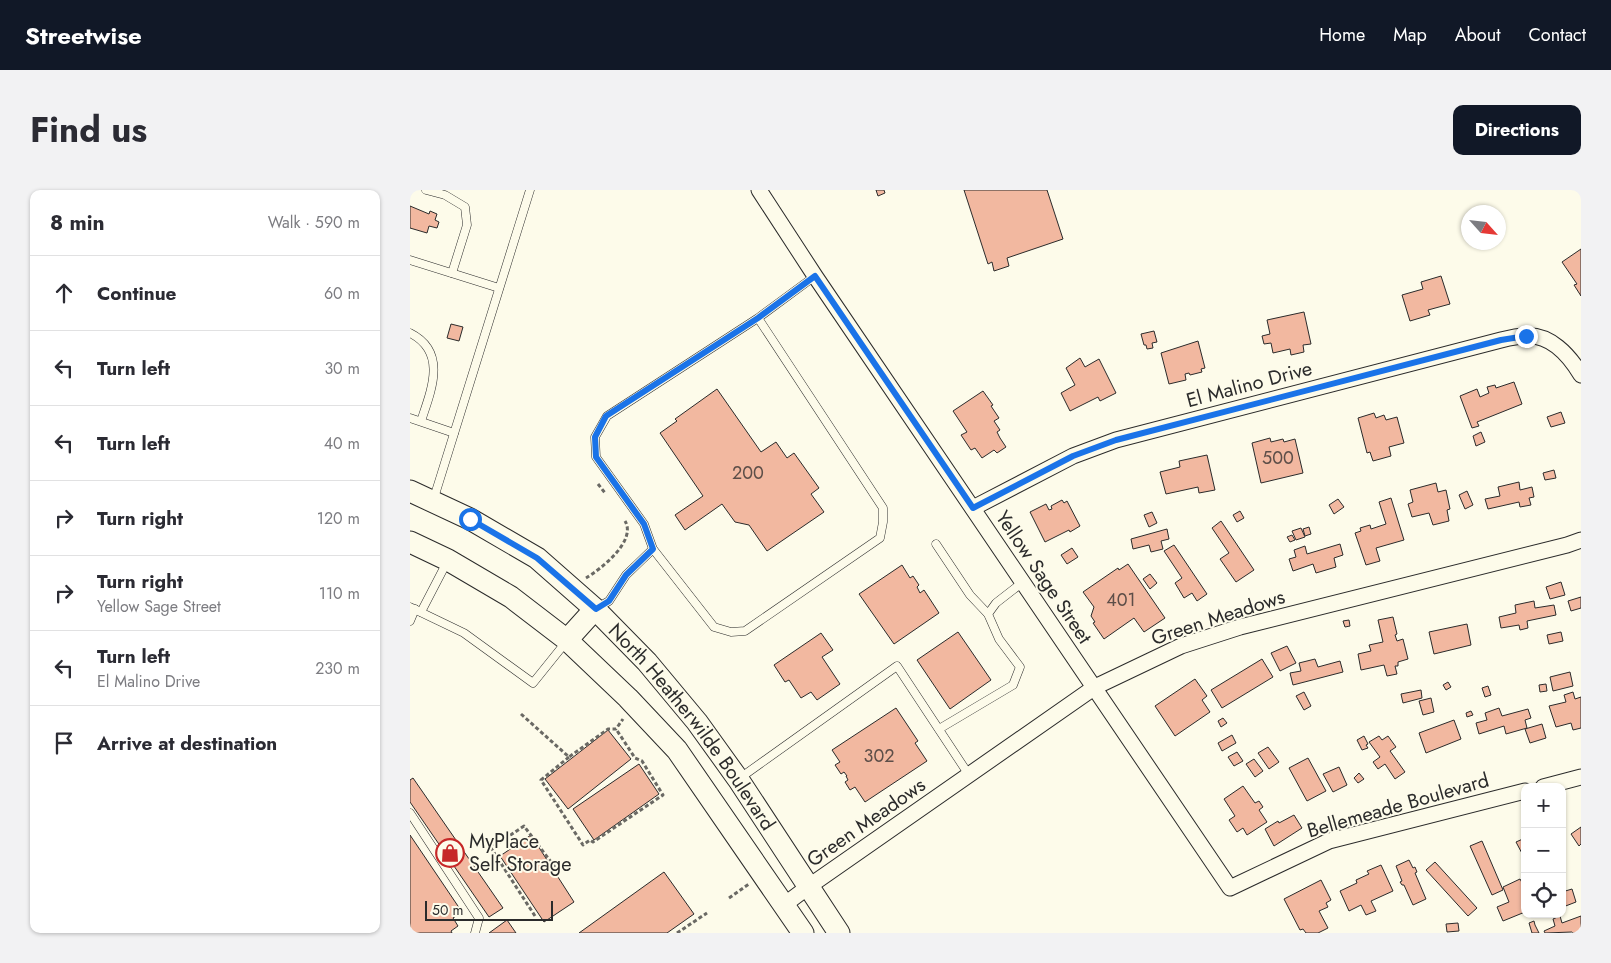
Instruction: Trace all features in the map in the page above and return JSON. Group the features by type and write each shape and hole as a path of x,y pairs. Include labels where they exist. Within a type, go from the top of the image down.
{"main road":[{"name":"North Heatherwilde Boulevard","path":"410,491 470,519 537,558 596,609 647,662 697,722 738,779 839,933"},
{"name":"North Heatherwilde Boulevard","path":"410,542 448,560 511,597 568,640 628,698 677,750 803,933"},
{"path":"568,640 596,609"}],"street":[{"name":"Yellow Sage Street","path":"759,190 815,276 1230,888"},
{"name":"El Malino Drive","path":"973,508 1073,456 1116,440 1501,340 1526,336 1545,338 1564,352 1581,375"},
{"name":"Green Meadows","path":"784,905 1094,687 1181,646 1240,627 1581,540"},
{"path":"1558,783 1581,777"},
{"name":"Bellemeade Boulevard","path":"1230,888 1329,841 1521,792"}],"lane":[{"path":"426,190 445,196 465,207 467,225 452,273"},
{"path":"433,502 530,190"},
{"path":"410,260 499,288"},
{"path":"758,318 883,508 883,522 880,538 745,631 731,632 714,627 653,549 644,524 596,457 595,437 606,416 758,318 815,276"},
{"path":"410,333 416,336 433,356 432,388 421,421"},
{"path":"410,418 454,433"},
{"path":"936,544 970,595 988,614 999,639 1020,667 1013,685 939,729"},
{"path":"596,609 609,601 626,575 653,549"},
{"path":"410,621 415,609 448,560"},
{"path":"988,614 996,603 1023,582"},
{"path":"415,609 464,633 533,683 568,640"},
{"path":"738,779 897,666 970,775"},
{"path":"410,814 479,918 476,933"}],"path":[{"path":"598,484 610,500"},
{"path":"583,580 598,571 623,544 628,528 621,515"},
{"path":"522,714 569,757"},
{"path":"616,729 625,717"},
{"path":"608,729 616,729 635,758 642,761 663,795 592,842 590,840 583,845 541,780 608,729"},
{"path":"535,916 491,848 524,826 555,865"},
{"path":"729,898 750,884"},
{"path":"677,933 707,913"}],"building":[{"path":"876,190 884,190 885,193 878,196"},
{"path":"964,190 1047,190 1063,239 1007,258 1009,266 994,271 992,262 988,264"},
{"path":"410,206 429,214 430,211 437,214 435,220 439,222 437,228 429,226 427,233 410,228"},
{"path":"1581,249 1581,296 1574,285 1577,284 1562,262"},
{"path":"1441,276 1450,304 1428,310 1430,315 1410,321 1402,295 1423,289 1421,282"},
{"path":"1304,312 1311,344 1303,345 1304,352 1291,355 1290,349 1273,353 1271,343 1264,344 1262,336 1270,334 1267,320"},
{"path":"451,324 463,327 459,341 447,338"},
{"path":"1154,331 1157,342 1152,343 1153,348 1147,349 1141,334"},
{"path":"1198,341 1205,368 1201,369 1202,372 1190,375 1189,373 1185,374 1186,380 1169,384 1161,353"},
{"path":"1080,358 1085,367 1099,359 1116,393 1100,401 1098,397 1070,411 1061,393 1075,385 1066,368"},
{"path":"1514,382 1522,404 1477,422 1479,426 1472,428 1460,396 1477,389 1480,397 1489,393 1487,387 1495,385 1496,388"},
{"path":"717,389 761,452 776,442 787,458 794,453 819,488 811,494 824,512 767,551 749,525 735,522 722,504 685,530 675,515 703,496 660,433 677,421 675,419"},
{"path":"983,391 999,418 994,421 1000,430 997,432 1006,447 997,453 994,450 982,458 975,448 971,450 961,435 967,432 953,411"},
{"path":"1561,412 1565,423 1551,427 1547,417"},
{"path":"1374,413 1376,418 1384,415 1386,420 1397,417 1404,443 1389,447 1391,456 1373,461 1370,452 1367,453 1358,418"},
{"path":"1481,432 1485,442 1476,446 1473,436"},
{"path":"1270,438 1271,442 1283,439 1284,442 1295,439 1303,473 1261,483 1252,443"},
{"path":"1207,455 1215,490 1199,493 1198,487 1166,494 1160,472 1180,467 1179,461"},
{"path":"1554,470 1556,478 1545,480 1543,473"},
{"path":"1519,482 1520,490 1532,487 1534,497 1529,498 1531,505 1520,507 1519,502 1488,509 1485,499 1500,496 1498,487"},
{"path":"1436,483 1438,492 1446,490 1450,509 1447,510 1449,521 1433,525 1429,513 1412,517 1408,504 1413,502 1410,490"},
{"path":"1467,491 1473,505 1465,509 1459,495"},
{"path":"1391,498 1404,540 1376,548 1380,561 1366,565 1355,533 1361,531 1360,528 1370,525 1371,529 1386,524 1379,502"},
{"path":"1338,499 1344,507 1334,514 1329,505"},
{"path":"1062,500 1064,503 1067,501 1080,526 1045,542 1030,512 1046,504 1049,510 1052,509 1051,506"},
{"path":"1240,511 1244,518 1237,522 1233,515"},
{"path":"1152,512 1157,523 1149,527 1144,515"},
{"path":"1221,521 1254,570 1236,582 1220,559 1229,553 1212,528"},
{"path":"1309,527 1311,534 1305,536 1303,529"},
{"path":"1301,528 1305,537 1296,540 1292,531"},
{"path":"1167,529 1169,539 1161,541 1163,549 1151,552 1149,545 1133,549 1131,539"},
{"path":"1292,535 1295,540 1290,542 1287,537"},
{"path":"1340,544 1343,555 1334,558 1336,567 1316,573 1313,564 1293,571 1289,559 1296,557 1294,550 1305,546 1307,554"},
{"path":"1174,545 1207,594 1197,601 1192,593 1184,598 1175,583 1182,578 1164,551"},
{"path":"1072,548 1078,557 1067,564 1061,555"},
{"path":"1128,564 1165,618 1144,632 1134,618 1104,639 1093,623 1095,622 1091,616 1094,607 1083,592 1118,568 1119,570"},
{"path":"902,565 910,578 913,576 919,585 917,587 920,593 924,590 939,613 894,644 859,594"},
{"path":"1150,574 1157,583 1150,589 1143,579"},
{"path":"1561,582 1565,595 1550,599 1546,587"},
{"path":"1581,597 1581,608 1571,611 1568,601"},
{"path":"1534,601 1535,608 1554,605 1556,615 1527,621 1528,628 1520,630 1519,625 1501,628 1499,617 1516,613 1515,605"},
{"path":"1393,617 1397,641 1403,639 1408,659 1398,662 1398,666 1395,666 1397,674 1387,676 1384,665 1361,670 1358,654 1371,651 1369,645 1383,642 1378,620"},
{"path":"1349,620 1350,626 1345,627 1343,621"},
{"path":"1467,624 1471,645 1434,654 1429,632"},
{"path":"958,632 991,680 950,709 917,660"},
{"path":"1561,632 1563,641 1549,644 1547,635"},
{"path":"821,633 833,650 822,657 840,684 817,700 811,692 801,698 789,680 785,682 774,665"},
{"path":"1287,646 1296,663 1280,671 1271,653"},
{"path":"1262,659 1273,677 1222,708 1211,690"},
{"path":"1315,659 1318,667 1340,661 1343,672 1293,685 1290,673 1301,671 1299,663"},
{"path":"1570,672 1573,686 1553,691 1550,677"},
{"path":"1195,679 1207,696 1202,700 1210,712 1175,736 1155,706"},
{"path":"1448,682 1451,687 1446,690 1443,685"},
{"path":"1546,684 1547,691 1540,692 1539,685"},
{"path":"1488,686 1491,695 1485,697 1482,688"},
{"path":"1421,690 1422,698 1403,703 1401,694"},
{"path":"1304,692 1311,706 1304,710 1296,696"},
{"path":"1573,692 1575,699 1581,697 1581,728 1573,730 1571,723 1556,727 1549,706 1566,702 1564,695"},
{"path":"1431,698 1434,712 1423,715 1419,701"},
{"path":"896,708 918,741 915,743 927,761 865,802 855,787 850,790 845,782 848,780 847,776 844,772 841,774 835,765 840,762 832,750"},
{"path":"1499,708 1502,716 1528,709 1531,718 1525,720 1527,728 1506,734 1504,726 1479,734 1476,723 1487,720 1485,713"},
{"path":"1471,711 1473,715 1467,717 1466,713"},
{"path":"1223,718 1227,723 1221,727 1218,721"},
{"path":"1454,720 1461,739 1426,753 1419,733"},
{"path":"1542,724 1546,738 1530,743 1525,729"},
{"path":"608,730 631,759 568,809 545,779"},
{"path":"1232,735 1236,743 1222,751 1218,743"},
{"path":"1364,736 1368,748 1362,750 1357,740"},
{"path":"1379,736 1382,740 1388,736 1396,747 1390,751 1405,772 1395,779 1385,764 1378,769 1373,762 1380,757 1369,742"},
{"path":"1268,747 1279,762 1269,769 1258,753"},
{"path":"1237,752 1243,761 1234,766 1228,757"},
{"path":"1308,758 1326,791 1307,801 1289,768"},
{"path":"1254,759 1263,771 1255,777 1246,764"},
{"path":"639,764 659,794 594,840 573,809"},
{"path":"1339,767 1347,785 1333,792 1323,774"},
{"path":"1359,773 1364,779 1358,783 1354,778"},
{"path":"413,778 503,908 489,917 410,802 410,780"},
{"path":"1243,786 1255,803 1259,801 1263,807 1259,810 1267,822 1247,835 1243,828 1237,832 1229,820 1235,816 1224,799"},
{"path":"1294,815 1302,828 1274,846 1265,829 1278,821 1279,823"},
{"path":"1581,827 1581,844 1579,846 1571,834"},
{"path":"410,835 462,912 453,918 458,926 451,931 452,933 410,933"},
{"path":"531,835 574,902 544,922 500,856"},
{"path":"1521,840 1521,851 1516,842"},
{"path":"1482,841 1503,890 1492,895 1470,846"},
{"path":"1409,860 1413,868 1415,867 1417,872 1415,873 1426,899 1413,905 1404,885 1400,882 1402,881 1396,866"},
{"path":"1435,862 1477,908 1468,916 1426,870"},
{"path":"1381,865 1393,891 1371,901 1376,911 1366,915 1361,905 1349,911 1340,891 1357,883 1356,880 1369,874 1367,871"},
{"path":"664,872 694,914 667,933 579,933"},
{"path":"1520,879 1521,881 1521,914 1503,921 1497,907 1509,902 1503,887"},
{"path":"1321,880 1331,900 1326,903 1328,907 1319,911 1328,928 1318,933 1306,933 1303,929 1300,930 1284,899"},
{"path":"1572,889 1576,902 1566,906 1566,891"},
{"path":"1581,916 1581,933 1545,933 1544,931 1555,926 1553,919 1561,918 1562,923"},
{"path":"507,920 516,933 489,933"},
{"path":"1534,921 1539,933 1532,933 1529,923"},
{"path":"1458,923 1459,931 1447,932 1446,924"}],"place":[{"name":"MyPlace Self Storage","path":"450,853"}],"route":[{"path":"470,519 537,558 596,609 609,601 626,575 653,549 644,524 634,507 596,457 595,437 606,416 758,318 815,276 973,508 1073,456 1116,440 1501,340 1526,336"}]}
